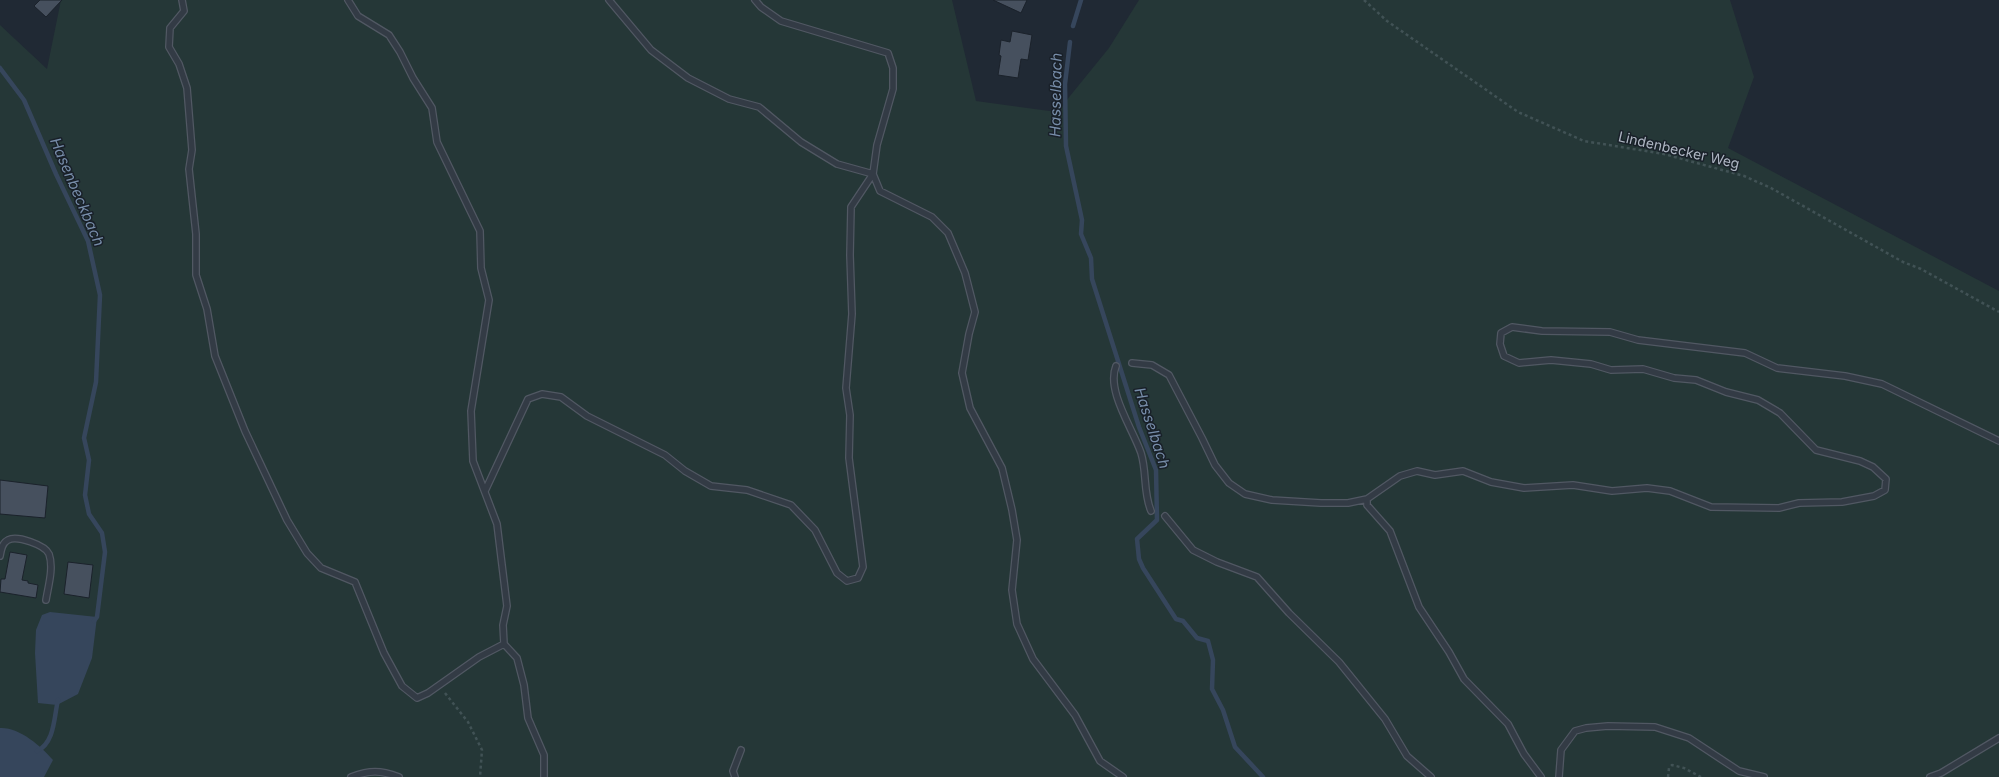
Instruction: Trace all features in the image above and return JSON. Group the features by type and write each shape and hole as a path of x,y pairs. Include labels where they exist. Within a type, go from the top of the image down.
{"lane":[{"path":"182,0 184,11 170,28 169,47 179,64 188,88 192,150 190,169 196,234 196,275 207,310 215,356 245,431 287,520 307,553 321,568 355,582 384,654 402,686 417,698 438,686 479,657 504,644"},
{"path":"348,0 358,16 389,34 400,52 413,78 432,108 437,142 480,231 481,268 489,300 471,411 473,461 497,524 508,606 503,625 504,644 518,658 528,718 544,755 544,777"},
{"path":"609,0 650,50 688,78 729,99 759,107 801,142 838,164 874,174"},
{"path":"755,0 761,7 782,21 888,53 893,68 893,89 877,145 874,174 880,191 932,217 948,233 965,273 976,312 969,334 962,373 970,408 1002,468 1012,510 1017,540 1012,590 1017,624 1033,659 1075,715 1100,761 1123,777"},
{"path":"485,491 528,399 542,394 561,397 587,416 665,455 685,471 710,486 747,490 791,505 815,530 837,573 847,581 858,578 863,567 848,458 850,415 846,388 852,314 850,255 851,207 874,174"},
{"path":"1132,363 1152,365 1169,375 1215,465 1229,483 1245,494 1272,500 1348,503 1366,499 1400,476 1417,471 1435,475 1463,470 1491,482 1524,488 1573,485 1612,491 1647,488 1670,491 1695,503 1711,507 1779,508 1799,503 1842,502 1874,496 1885,490 1886,479 1873,467 1836,454 1816,450 1780,413 1758,400 1726,392 1696,380 1674,378 1643,369 1611,370 1590,364 1551,360 1519,363 1504,356 1500,344 1502,333 1512,327 1542,331 1610,332 1638,340 1745,353 1777,368 1845,376 1882,384 1999,441"},
{"path":"1116,366 1113,373 1113,386 1141,455 1146,500 1151,511"},
{"path":"1366,499 1367,505 1390,531 1419,607 1449,652 1464,679 1508,724 1524,754 1541,777"},
{"path":"1165,516 1193,550 1217,562 1256,577 1289,613 1339,662 1385,719 1408,756 1431,777"},
{"path":"0,556 2,547 8,540 13,539 42,546 46,550 50,561 46,600"},
{"path":"1558,777 1561,750 1575,731 1586,728 1608,726 1655,728 1690,738 1739,771 1764,777"},
{"path":"1930,777 1941,773 1999,738"},
{"path":"735,777 733,771 741,750"},
{"path":"350,777 364,772 383,771 399,777"}],"path":[{"name":"Lindenbecker Weg","path":"1364,0 1387,21 1518,112 1584,141 1617,145 1664,154 1744,176 1772,188 1903,262 1921,269 1999,312"},
{"path":"438,686 468,722 482,750 480,777"},
{"path":"1668,777 1669,768 1672,765 1684,768 1701,777"}],"shaded area":[{"path":"61,0 952,0 976,101 1057,112 1109,48 1139,0 1730,0 1754,77 1728,148 1999,291 1999,777 0,777 0,25 47,69"}],"water":[{"path":"50,612 97,617 92,658 78,694 57,705 38,703 35,653 36,630 42,615"},
{"path":"0,728 15,731 29,738 53,760 44,777 0,777"}],"building":[{"path":"40,0 62,0 46,17 34,6"},
{"path":"993,0 1027,0 1021,13"},
{"path":"1012,31 1032,35 1028,60 1021,59 1018,78 998,75 1001,56 999,55 1001,40 1010,42"},
{"path":"0,480 48,486 45,518 0,514"},
{"path":"10,552 27,555 22,580 38,585 36,598 0,592 1,579 5,579"},
{"path":"68,562 93,565 89,598 64,594"}],"waterway":[{"name":"Hasselbach","path":"1073,26 1081,0"},
{"name":"Hasselbach","path":"1070,42 1065,84 1066,146 1082,220 1081,234 1091,258 1092,279 1139,427 1156,470 1157,520 1137,539 1139,559 1143,568 1176,619 1183,621 1197,638 1208,641 1213,660 1212,689 1223,710 1235,747 1263,777"},
{"name":"Hasenbeckbach","path":"0,68 24,100 56,174 88,241 100,295 96,382 84,438 89,460 85,495 89,514 102,533 105,552 97,617 94,621"},
{"name":"Hasenbeckbach","path":"37,751 43,747 50,736 58,700"}]}
